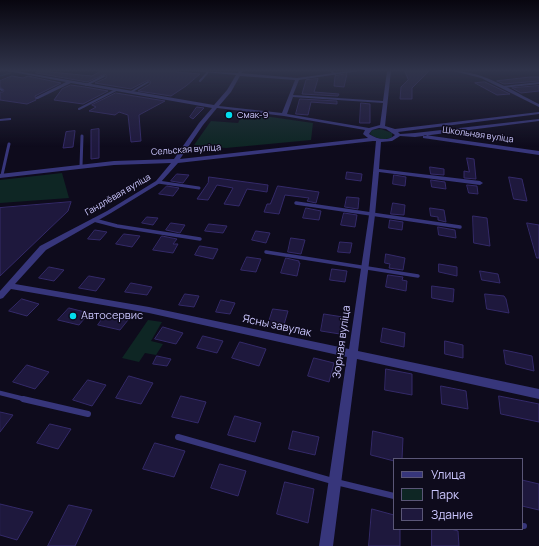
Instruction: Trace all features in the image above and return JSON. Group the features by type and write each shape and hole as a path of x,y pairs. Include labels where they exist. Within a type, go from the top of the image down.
{"street":[{"path":"156,96 216,107 284,115 369,129 382,127 397,133 415,135 539,120"},
{"name":"Гандлёвая вуліца","path":"0,296 43,248 158,182 176,161 201,124 225,96"},
{"path":"284,115 291,96"},
{"path":"298,96 384,102"},
{"path":"382,127 385,96"},
{"path":"521,96 539,106"},
{"path":"397,133 539,113"},
{"path":"0,120 9,119"},
{"name":"Зорная вуліца","path":"326,546 372,215 376,170 376,140 366,134 369,129"},
{"path":"376,140 395,139 397,133"},
{"name":"Школьная вуліца","path":"415,135 539,153"},
{"name":"Сельская вуліца","path":"1,176 81,166 114,163 176,161 376,140"},
{"path":"376,170 480,184"},
{"name":"Ясны завулак","path":"8,286 149,310 352,355 539,394"}],"lane":[{"path":"79,109 103,96"},
{"path":"81,166 82,136"},
{"path":"1,176 9,144"},
{"path":"158,182 199,188"},
{"path":"296,203 460,227"},
{"path":"94,220 117,226 200,239"},
{"path":"266,252 418,276"},
{"path":"0,393 88,414"},
{"path":"178,437 336,482 393,496"}],"green space":[{"path":"243,113 313,123 311,140 226,148 194,145 211,121 238,123"},
{"path":"381,129 392,133 392,137 381,139 370,134 372,130"},
{"path":"62,173 69,198 0,203 0,180"},
{"path":"148,320 162,322 151,341 163,344 156,355 145,353 139,362 122,358"}],"building":[{"path":"0,96 35,96 36,100 27,104 0,100"},
{"path":"57,96 97,96 83,104 54,100"},
{"path":"109,96 137,96 165,101 139,115 141,141 131,142 128,115 119,112 115,115 89,111 96,107 92,105"},
{"path":"400,96 412,96 412,99 400,99"},
{"path":"300,99 337,101 337,104 311,102 308,115 296,114"},
{"path":"361,103 370,104 370,123 360,123"},
{"path":"197,107 204,108 193,119 190,117"},
{"path":"99,129 99,158 91,159 91,130"},
{"path":"75,131 73,147 63,148 66,132"},
{"path":"467,158 474,159 476,179 464,178 464,171 469,172"},
{"path":"430,167 444,169 444,175 431,174"},
{"path":"347,172 362,174 361,181 346,179"},
{"path":"177,174 189,175 183,183 171,181"},
{"path":"394,175 406,177 405,186 393,184"},
{"path":"209,177 268,185 267,192 247,189 239,206 224,204 233,188 217,185 208,200 197,199 208,183"},
{"path":"509,177 522,179 527,201 514,199"},
{"path":"431,180 445,182 446,189 432,187"},
{"path":"467,185 477,186 478,194 469,193"},
{"path":"167,186 179,188 173,196 159,194"},
{"path":"278,186 319,192 316,203 307,201 309,198 285,195 279,214 264,212 267,204 270,204"},
{"path":"347,197 359,198 358,209 345,207"},
{"path":"71,202 68,211 0,276 0,208"},
{"path":"393,203 405,205 404,215 391,214"},
{"path":"306,208 321,211 319,220 303,218"},
{"path":"430,208 444,210 446,222 438,220 438,217 431,216"},
{"path":"344,213 357,215 355,227 341,225"},
{"path":"473,216 487,218 490,246 474,243"},
{"path":"147,217 158,218 153,225 142,223"},
{"path":"390,220 403,222 402,230 389,228"},
{"path":"171,223 185,225 180,233 166,230"},
{"path":"527,223 539,225 539,258 537,258"},
{"path":"209,224 227,226 223,233 205,231"},
{"path":"438,227 455,230 456,238 439,235"},
{"path":"95,230 107,232 100,240 88,239"},
{"path":"256,231 270,233 266,243 252,240"},
{"path":"124,234 140,236 132,247 116,244"},
{"path":"162,236 177,239 173,244 178,244 173,253 153,250"},
{"path":"291,238 305,240 301,254 288,252"},
{"path":"340,242 352,243 350,253 338,252"},
{"path":"200,246 218,249 213,259 195,255"},
{"path":"386,254 405,258 403,270 389,268 390,264 385,263"},
{"path":"247,257 261,259 256,272 241,270"},
{"path":"286,258 299,261 300,263 297,276 281,273"},
{"path":"439,264 457,267 457,276 439,272"},
{"path":"49,267 64,270 54,281 39,278"},
{"path":"332,269 347,271 345,282 330,280"},
{"path":"480,271 498,274 500,283 482,280"},
{"path":"388,275 403,277 402,280 407,281 406,291 386,287"},
{"path":"89,276 105,279 96,291 79,288"},
{"path":"131,283 152,287 147,295 125,292"},
{"path":"432,286 454,289 453,302 432,298"},
{"path":"185,294 199,296 194,307 179,305"},
{"path":"485,294 504,296 509,313 487,309"},
{"path":"22,299 39,304 27,316 9,311"},
{"path":"221,300 235,303 230,314 216,312"},
{"name":"Автосервис","path":"69,308 89,313 79,325 58,320"},
{"path":"273,309 288,311 283,328 268,325"},
{"path":"106,314 128,320 120,330 98,325"},
{"path":"324,314 343,317 340,334 321,331"},
{"path":"163,327 183,333 176,344 155,339"},
{"path":"383,328 405,333 404,347 381,342"},
{"path":"203,336 223,341 217,353 197,348"},
{"path":"445,341 463,345 463,358 445,354"},
{"path":"240,342 266,349 259,366 232,358"},
{"path":"504,350 532,356 534,371 506,364"},
{"path":"157,356 171,359 167,366 153,364"},
{"path":"314,358 334,363 329,382 308,376"},
{"path":"27,365 49,372 35,389 13,382"},
{"path":"386,369 412,374 412,395 385,390"},
{"path":"129,376 153,383 141,404 116,398"},
{"path":"88,380 106,385 92,406 73,400"},
{"path":"441,386 466,391 468,409 442,404"},
{"path":"181,396 206,402 198,423 172,417"},
{"path":"499,396 539,404 539,422 501,414"},
{"path":"0,412 13,415 0,432"},
{"path":"235,416 261,423 255,442 228,435"},
{"path":"50,424 71,429 58,449 37,443"},
{"path":"293,431 319,437 315,455 289,449"},
{"path":"373,431 403,438 402,458 393,458 393,461 371,455"},
{"path":"155,443 185,451 174,477 143,469"},
{"path":"220,464 246,471 238,496 211,488"},
{"path":"523,480 539,484 539,510 523,506"},
{"path":"285,482 314,489 308,523 277,514"},
{"path":"0,504 33,512 17,540 0,535"},
{"path":"69,505 92,510 75,546 48,546"},
{"path":"372,509 393,515 393,530 400,530 400,546 369,546"},
{"path":"432,530 458,531 459,546 432,546"}],"place":[{"name":"Смак-9","path":"229,115"},
{"name":"Автосервис","path":"73,316"}]}
